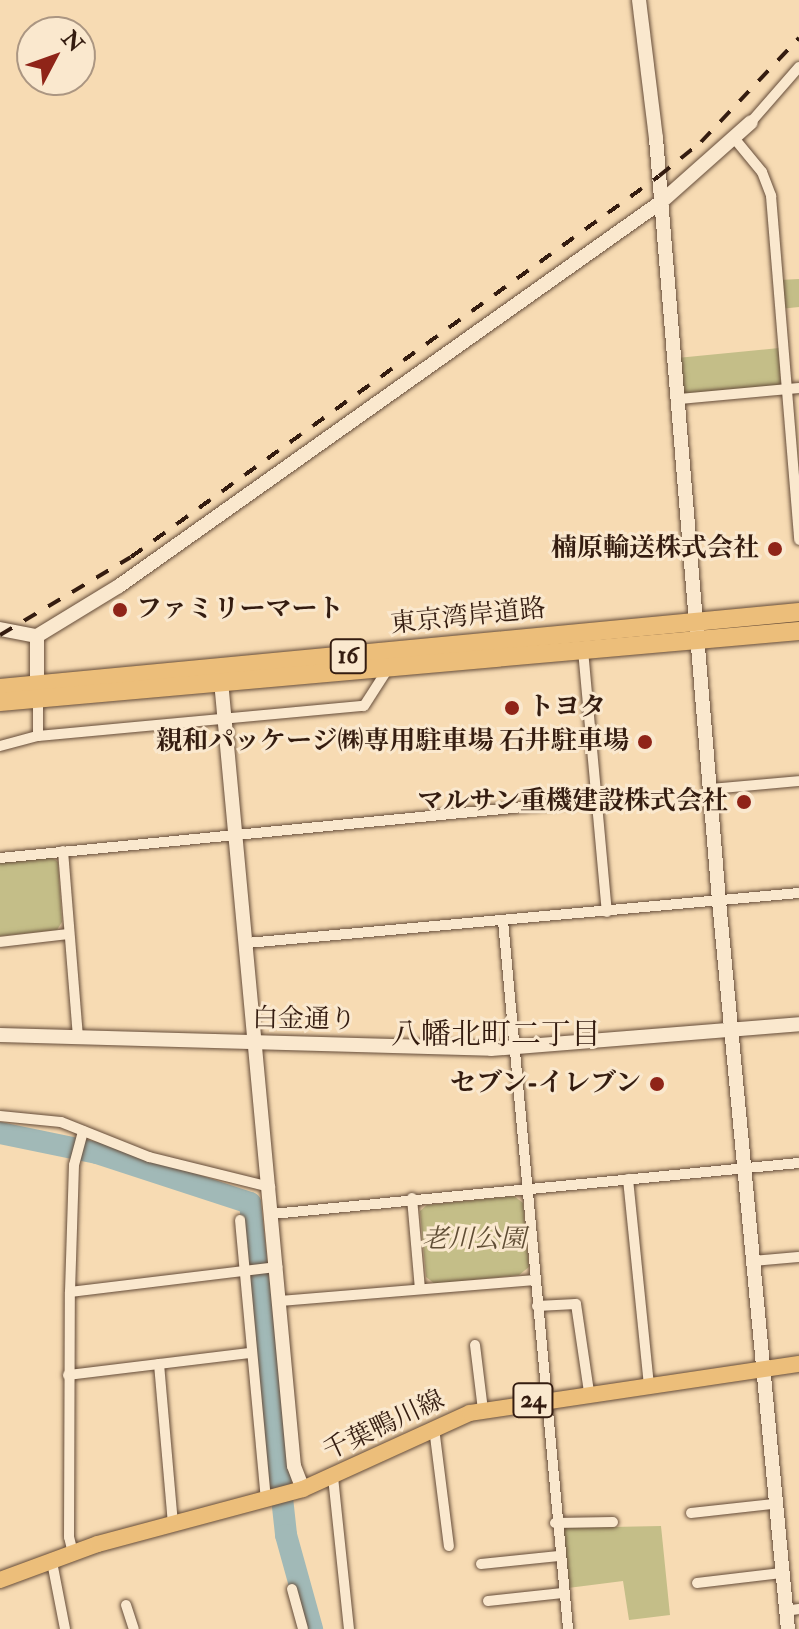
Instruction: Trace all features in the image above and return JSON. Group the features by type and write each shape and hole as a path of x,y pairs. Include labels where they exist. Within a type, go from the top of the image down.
{"highway":[{"name":"東京湾岸道路","path":"0,688 37,691 221,681 583,650 799,612"},
{"name":"東京湾岸道路","path":"0,702 37,691 696,631 799,631"}],"main road":[{"name":"千葉鴨川線","path":"0,1580 73,1553 303,1489 434,1428 483,1410 546,1398 799,1364"}],"street":[{"path":"639,0 679,399 696,631 772,1504 781,1573 792,1610 788,1629"},
{"path":"0,629 37,636 119,586 661,202 751,122 799,67"},
{"path":"734,138 762,172 771,196 783,390 799,540"},
{"path":"679,399 799,388"},
{"path":"37,636 38,736"},
{"path":"583,650 607,912"},
{"path":"0,746 38,736 364,706 390,666"},
{"path":"221,681 294,1466 303,1489"},
{"path":"710,789 799,781"},
{"path":"0,858 595,800"},
{"path":"63,851 78,1036"},
{"path":"247,943 799,893"},
{"path":"503,921 555,1523 568,1629"},
{"path":"0,942 68,934"},
{"name":"白金通り","path":"0,1035 515,1048 799,1024"},
{"path":"0,1116 61,1122 162,1161 270,1187"},
{"path":"73,1553 69,1537 68,1375 74,1165 83,1131"},
{"path":"272,1214 412,1198 799,1163"},
{"path":"628,1179 649,1384"},
{"path":"412,1198 420,1289"},
{"path":"240,1220 251,1353 274,1498"},
{"path":"752,1261 799,1257"},
{"path":"70,1292 277,1267"},
{"path":"280,1301 535,1280"},
{"path":"537,1306 576,1304 589,1392"},
{"path":"475,1345 483,1410"},
{"path":"68,1375 251,1353"},
{"path":"159,1364 173,1524"},
{"path":"434,1428 449,1546"},
{"path":"333,1477 349,1629"},
{"path":"691,1513 772,1504"},
{"path":"555,1523 613,1522"},
{"path":"481,1564 559,1556"},
{"path":"52,1562 65,1629"},
{"path":"697,1583 781,1573"},
{"path":"292,1589 303,1629"},
{"path":"488,1601 563,1593"},
{"path":"126,1605 134,1629"}],"green space":[{"path":"799,279 799,307 780,309 779,280"},
{"path":"779,348 781,388 681,397 677,358"},
{"path":"50,856 58,862 62,922 57,930 0,936 0,860"},
{"name":"老川公園","path":"514,1196 523,1203 529,1267 519,1275 435,1284 426,1277 420,1211 427,1205"},
{"path":"661,1526 670,1615 629,1620 623,1581 568,1588 561,1528"}],"waterway":[{"path":"0,1133 97,1153 250,1203 286,1535 312,1629"}],"railway":[{"path":"0,635 131,557 659,176 701,142 799,38"}],"place":[{"name":"楠原輸送株式会社","path":"775,549"},
{"name":"ファミリーマート","path":"120,610"},
{"name":"トヨタ","path":"512,708"},
{"name":"親和パッケージ㈱専用駐車場 石井駐車場","path":"645,742"},
{"name":"マルサン重機建設株式会社","path":"744,802"},
{"name":"セブン-イレブン","path":"657,1084"}],"district":[{"name":"八幡北町二丁目","path":"496,1035"}]}
